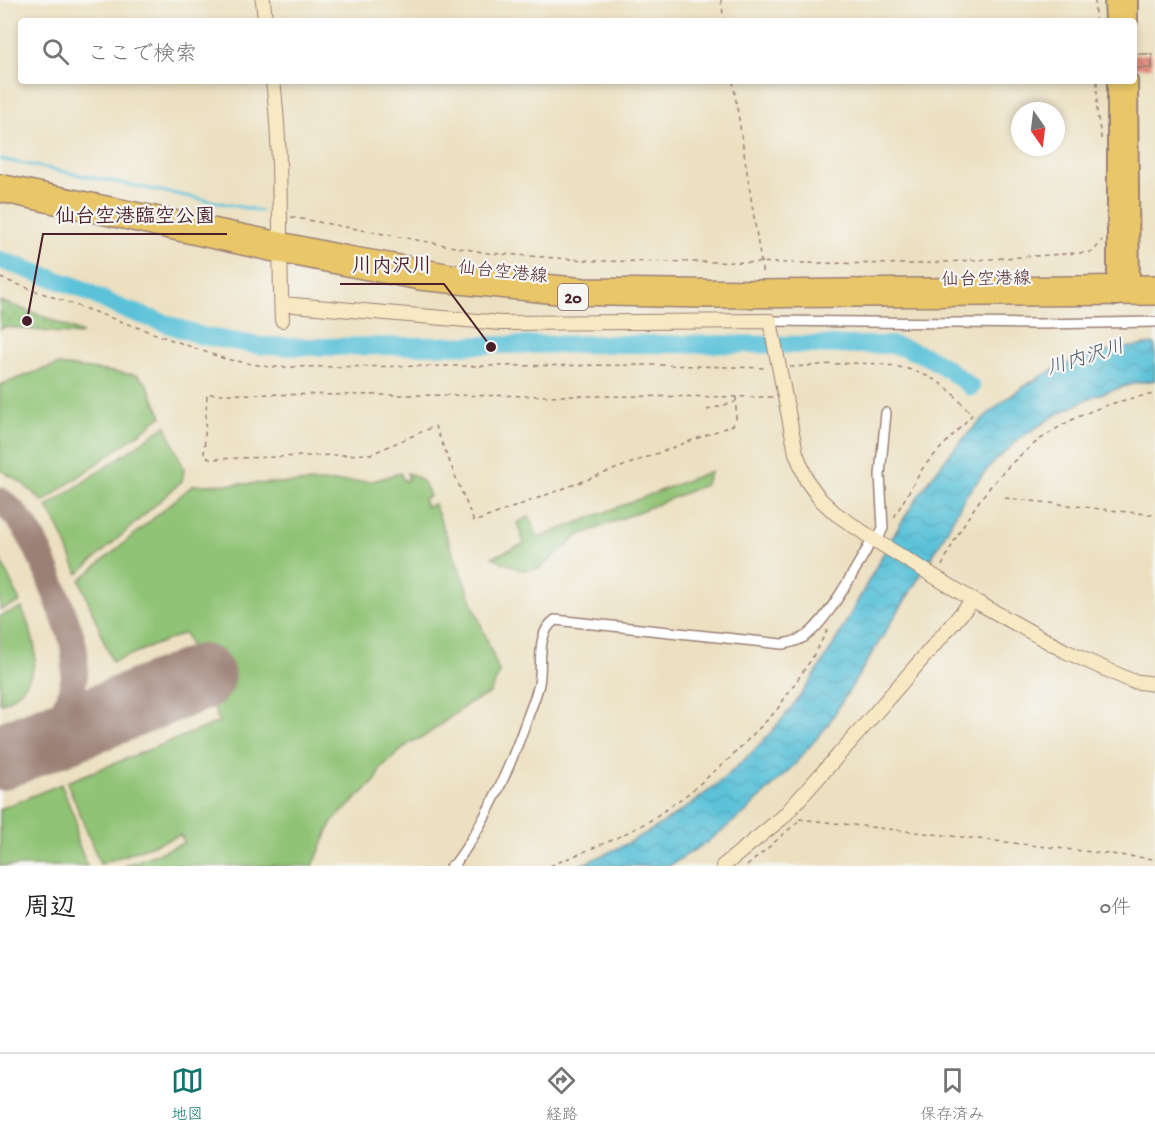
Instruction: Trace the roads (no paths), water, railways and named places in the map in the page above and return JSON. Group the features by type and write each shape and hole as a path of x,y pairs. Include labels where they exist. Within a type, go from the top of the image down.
{"highway":[{"path":"1113,0 1114,18"},
{"path":"1129,0 1129,18"},
{"path":"1116,84 1123,290"},
{"path":"1123,290 1129,84"}],"main road":[{"name":"仙台空港線","path":"0,182 419,282 567,297 702,300 1123,290 1155,283"},
{"name":"仙台空港線","path":"0,194 279,248 463,274 585,286 1123,290 1155,297"}],"street":[{"path":"263,0 265,18"},
{"path":"273,84 278,120 282,320"},
{"path":"282,304 501,323 771,325 1155,322"},
{"path":"771,325 796,453 807,482 820,499 835,513 877,541 973,600 1065,651 1132,681 1155,684"},
{"path":"451,866 471,842 497,794 539,684 543,636 548,625 555,620 782,644 804,637 820,624 877,541 883,528 880,476 886,413"},
{"path":"723,866 783,817 973,600"}],"water":[{"path":"1155,344 1155,380 1136,383 1094,396 1056,415 1020,438 991,465 966,495 938,547 827,726 794,765 747,811 706,843 669,866 578,866 639,837 668,820 721,781 769,734 807,687 917,497 958,445 981,421 1033,381 1062,366 1108,351"}],"waterway":[{"path":"0,159 261,211"},
{"name":"川内沢川","path":"0,260 80,288 118,307 202,336 261,346 892,345 934,361 971,387"}],"place":[{"name":"仙台空港臨空公園","path":"27,321"},
{"name":"川内沢川","path":"491,347"}]}
